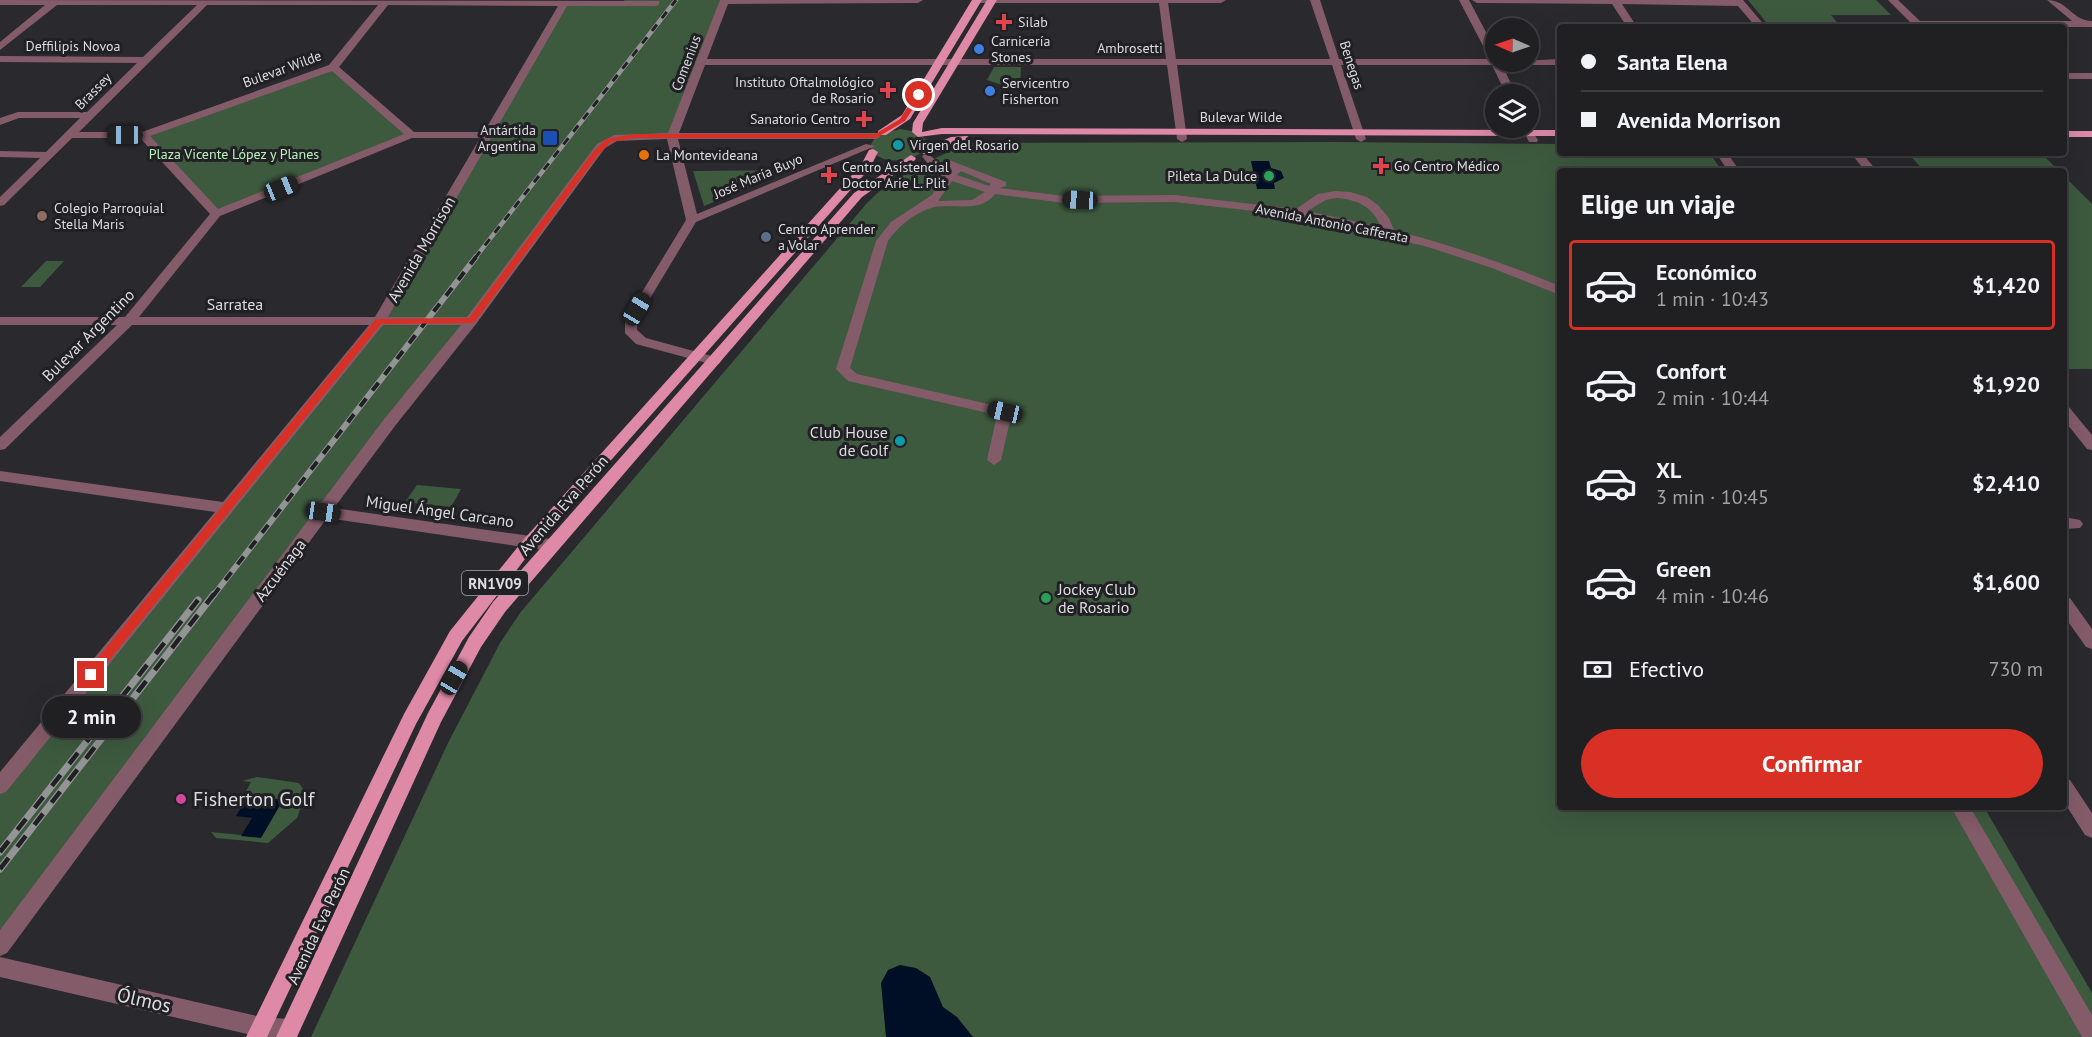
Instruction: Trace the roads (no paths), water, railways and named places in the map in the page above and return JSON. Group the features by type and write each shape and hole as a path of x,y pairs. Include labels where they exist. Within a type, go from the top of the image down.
{"main road":[{"name":"Avenida Eva Perón","path":"259,1032 432,675 482,600 530,542 866,166 874,143 903,120 979,0"},
{"path":"874,143 892,160 920,155 926,140 919,133 918,123 992,0"},
{"name":"Bulevar Wilde","path":"874,143 900,129 919,133 942,131 1360,136 1485,134"},
{"name":"Bulevar Wilde","path":"1539,133 1557,133"},
{"path":"2067,134 2092,134"},
{"name":"Bulevar Wilde","path":"920,155 965,139 1182,135"},
{"name":"Bulevar Wilde","path":"1539,135 1557,139"},
{"path":"2067,141 2092,141"},
{"name":"Avenida Eva Perón","path":"287,1033 454,678 499,607 858,195 920,155"}],"street":[{"path":"725,0 918,0"},
{"name":"Comenius","path":"672,136 725,0"},
{"path":"979,0 1221,0"},
{"path":"1163,0 1182,135"},
{"name":"Benegas","path":"1315,0 1360,136"},
{"path":"1464,0 1485,41"},
{"path":"1477,0 1739,1 1758,24"},
{"path":"1893,0 1917,24"},
{"path":"2052,0 2092,33"},
{"path":"0,47 56,1"},
{"name":"Brassey","path":"0,203 205,1"},
{"path":"333,67 386,1"},
{"path":"0,2 566,1 656,3"},
{"name":"Avenida Morrison","path":"0,786 379,321 566,1"},
{"path":"1614,1 1630,24"},
{"path":"2067,24 2092,24"},
{"name":"Deffilipis Novoa","path":"0,59 146,60"},
{"name":"Ambrosetti","path":"701,62 1485,62"},
{"name":"Ambrosetti","path":"1539,62 1557,62"},
{"name":"Bulevar Wilde","path":"70,135 143,135 333,67 411,135"},
{"path":"2067,76 2092,76"},
{"path":"0,123 18,115 90,115"},
{"path":"143,135 216,214 411,135 488,135"},
{"name":"Azcuénaga","path":"0,946 323,512 471,321 595,153 608,141 625,136 672,136"},
{"path":"714,362 641,341 633,337 629,330 631,320 692,220 672,136 834,137 874,143"},
{"name":"José María Buyo","path":"692,220 874,143"},
{"path":"0,154 49,155"},
{"name":"Avenida Antonio Cafferata","path":"920,155 938,157 994,187"},
{"name":"Avenida Antonio Cafferata","path":"920,155 947,175 1024,194 1080,200 1153,197 1298,213 1389,232 1472,256 1557,290"},
{"path":"1858,156 1868,168"},
{"path":"958,168 947,175 944,185 935,198 892,225 882,241 843,369 853,378 1005,412 994,460"},
{"path":"925,205 974,203 986,198 994,187"},
{"path":"1298,213 1309,201 1324,195 1353,196 1371,203 1385,217 1389,232"},
{"name":"Bulevar Argentino","path":"0,445 129,321 216,214"},
{"name":"Sarratea","path":"0,321 471,321"},
{"path":"2067,414 2092,445"},
{"path":"0,476 227,508"},
{"name":"Miguel Ángel Carcano","path":"323,512 551,545"},
{"path":"2067,607 2092,642"},
{"path":"2067,791 2092,829"},
{"path":"1962,810 2092,1035"},
{"name":"Ólmos","path":"0,967 259,1032 287,1033"}],"water":[{"name":"Pileta La Dulce","path":"1251,161 1269,161 1271,168 1281,171 1284,178 1274,183 1275,189 1257,189"},
{"path":"248,796 283,800 261,838 241,836 252,818 236,816"},
{"path":"900,965 916,968 930,977 943,1007 957,1017 973,1037 886,1037 881,983 888,970"}],"railway":[{"path":"475,258 676,0"},
{"path":"213,596 476,257"},
{"path":"0,869 214,594"},
{"path":"0,852 198,600"}],"place":[{"name":"Silab","path":"1004,22"},
{"name":"Carnicería Stones","path":"979,49"},
{"name":"Instituto Oftalmológico de Rosario","path":"888,90"},
{"name":"Servicentro Fisherton","path":"990,91"},
{"name":"Sanatorio Centro","path":"864,119"},
{"name":"Antártida Argentina","path":"550,138"},
{"name":"Virgen del Rosario","path":"898,145"},
{"name":"La Montevideana","path":"644,155"},
{"name":"Go Centro Médico","path":"1381,166"},
{"name":"Centro Asistencial Doctor Arie L. Plit","path":"829,175"},
{"name":"Pileta La Dulce","path":"1269,176"},
{"name":"Colegio Parroquial Stella Maris","path":"42,216"},
{"name":"Centro Aprender a Volar","path":"766,237"},
{"name":"Club House de Golf","path":"900,441"},
{"name":"Jockey Club de Rosario","path":"1046,598"},
{"name":"Fisherton Golf","path":"181,799"}],"park label":[{"name":"Plaza Vicente López y Planes","path":"234,154"}]}
